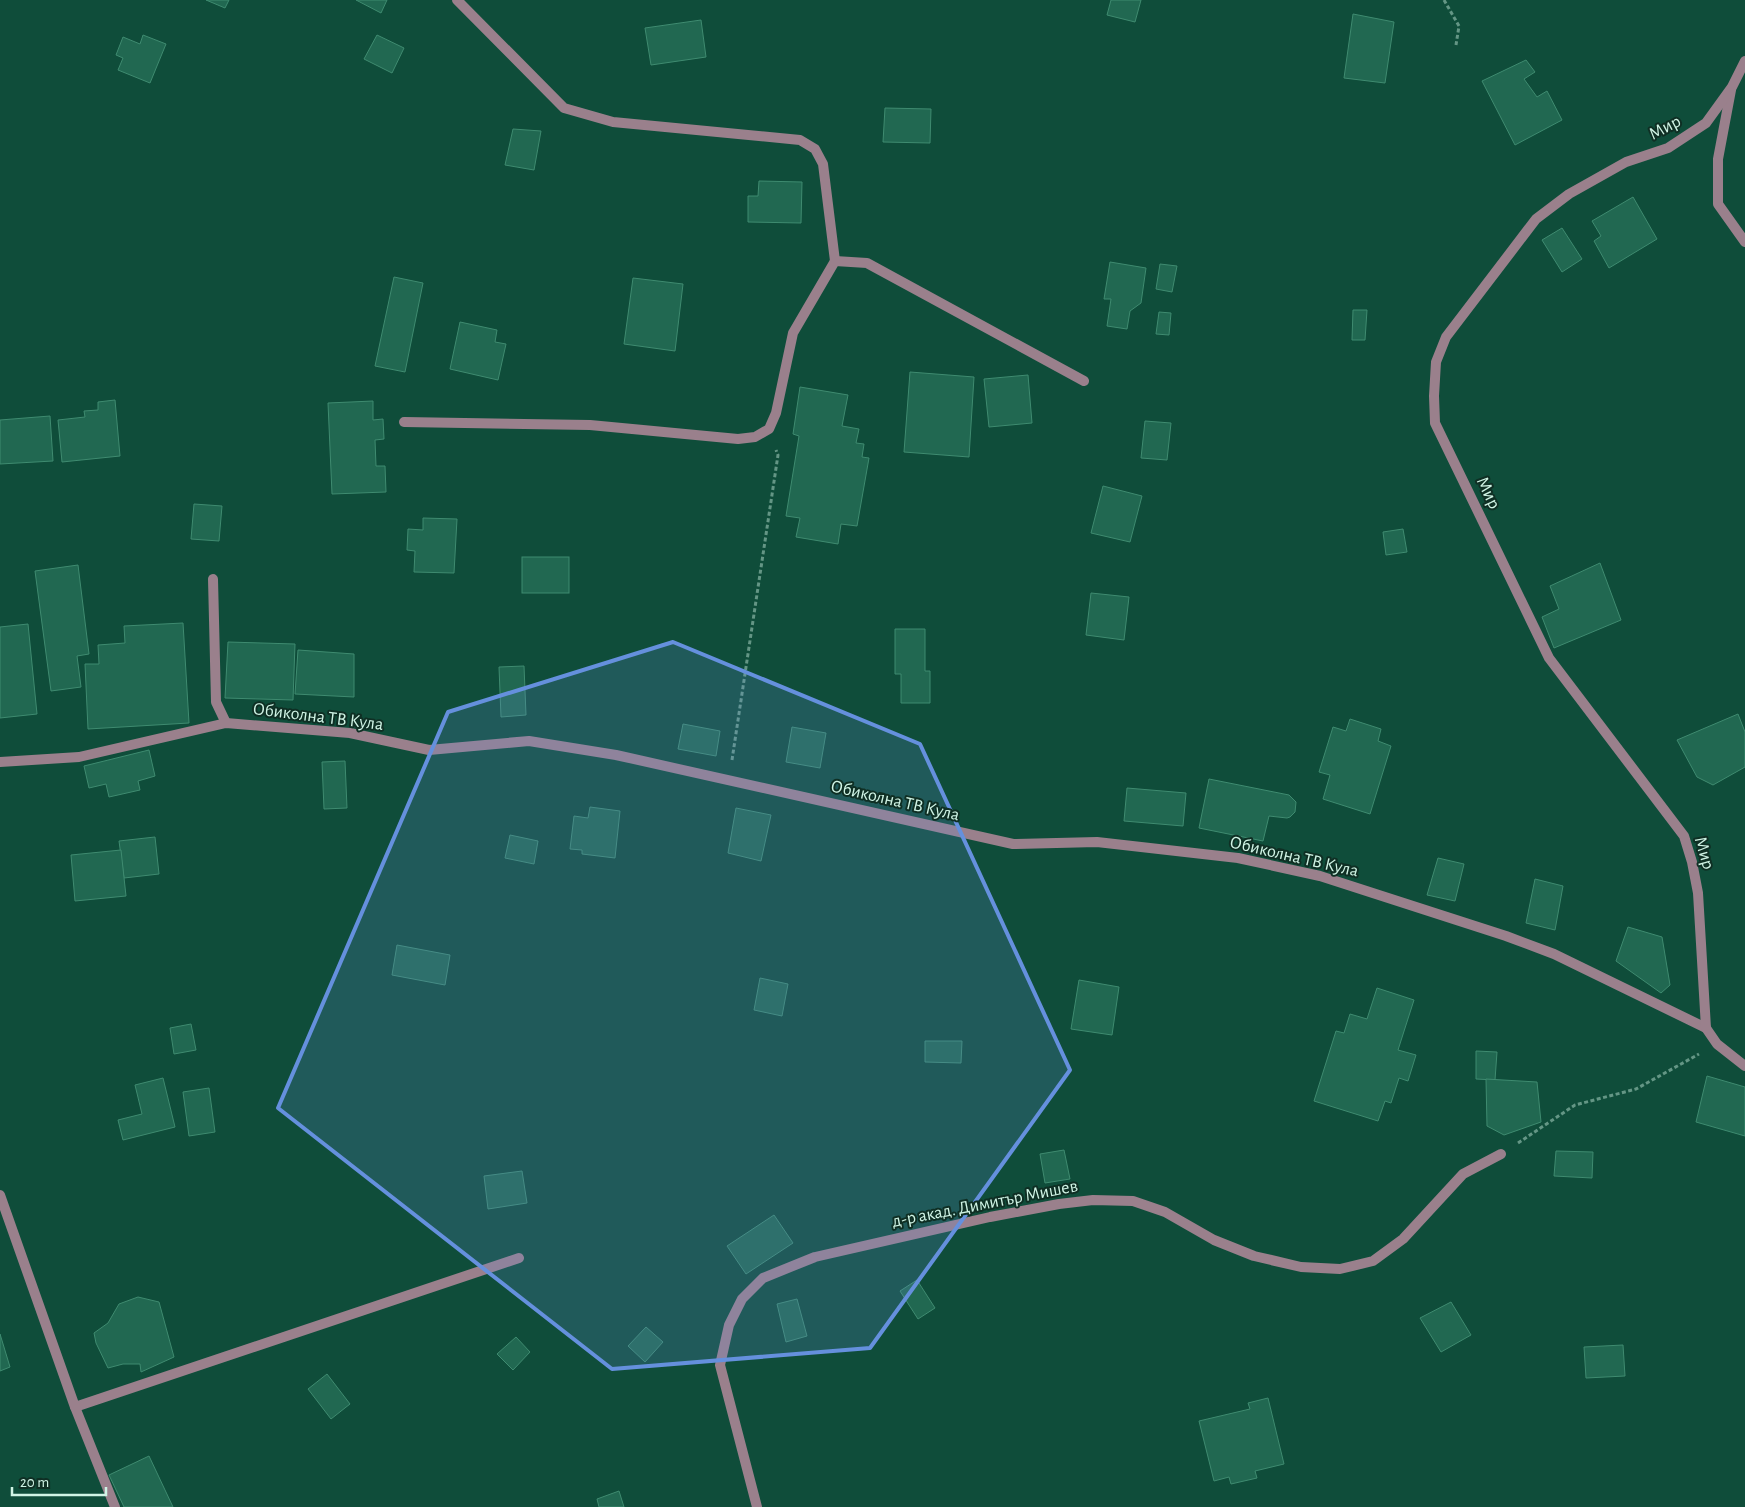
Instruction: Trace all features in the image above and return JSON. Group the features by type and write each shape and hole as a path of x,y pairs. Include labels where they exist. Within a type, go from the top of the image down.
{"street":[{"path":"404,422 590,425 738,439 755,437 769,428 776,413 793,332 835,261 822,164 815,149 800,140 613,122 564,108 457,0"},
{"name":"Мир","path":"1706,1028 1698,893 1692,862 1684,836 1549,658 1436,423 1434,396 1436,362 1446,337 1536,219 1569,194 1626,162 1668,148 1706,123 1732,87 1745,61"},
{"path":"1732,87 1718,159 1718,204 1745,242"},
{"path":"835,261 867,263 1084,381"},
{"path":"213,579 216,702 226,723"},
{"name":"Обиколна ТВ Кула","path":"0,762 79,757 226,723 350,733 429,750 529,742 616,755 1013,844 1098,842 1238,858 1320,876 1506,936 1554,954 1706,1028 1717,1044 1745,1066"},
{"name":"д-р акад. Димитър Мишев","path":"758,1507 720,1365 729,1324 742,1299 763,1278 815,1257 990,1217 1059,1204 1093,1200 1133,1200 1165,1212 1214,1240 1254,1256 1301,1267 1340,1269 1373,1261 1403,1239 1463,1174 1501,1154"},
{"path":"0,1195 75,1407 115,1507"},
{"path":"75,1407 520,1258"}],"path":[{"path":"1444,0 1459,26 1456,45"},
{"path":"729,781 778,455 769,428"},
{"path":"1501,1154 1575,1105 1636,1089 1717,1044"}],"highlighted area":[{"path":"673,642 920,744 1070,1070 870,1348 612,1369 278,1108 448,712"}],"building":[{"path":"206,0 229,0 225,8"},
{"path":"356,0 387,0 381,13"},
{"path":"1111,0 1141,0 1135,22 1107,15"},
{"path":"1353,14 1394,22 1385,83 1344,78"},
{"path":"701,20 706,57 651,65 645,28"},
{"path":"143,35 166,44 150,83 118,70 123,58 116,55 123,37 140,44"},
{"path":"377,35 404,48 392,73 364,59"},
{"path":"1526,60 1535,72 1524,79 1537,97 1547,91 1562,120 1515,145 1482,81"},
{"path":"885,108 931,109 930,143 883,142"},
{"path":"513,129 541,131 534,170 505,165"},
{"path":"759,181 802,182 801,223 748,222 748,196 758,196"},
{"path":"1633,197 1657,239 1609,268 1594,241 1601,236 1592,221"},
{"path":"1562,228 1582,259 1562,272 1542,240"},
{"path":"1110,262 1146,268 1141,303 1130,311 1127,329 1107,326 1111,299 1104,299"},
{"path":"1160,264 1177,266 1172,292 1156,289"},
{"path":"394,277 423,283 405,372 375,366"},
{"path":"633,278 683,284 675,351 624,344"},
{"path":"1353,310 1367,310 1365,340 1352,340"},
{"path":"1159,312 1171,313 1169,335 1156,334"},
{"path":"460,322 497,330 495,342 506,344 498,380 450,369"},
{"path":"910,372 974,377 969,457 904,452"},
{"path":"1028,375 1032,423 989,427 984,379"},
{"path":"800,387 848,395 842,426 859,429 856,443 864,444 862,457 869,458 857,526 841,524 838,544 796,537 800,518 786,516 799,436 793,434"},
{"path":"115,400 120,456 62,462 58,420 85,417 84,411 98,410 98,402"},
{"path":"373,401 373,420 383,419 384,439 375,440 376,466 385,466 386,492 332,494 328,403"},
{"path":"50,416 53,461 0,464 0,420"},
{"path":"1145,421 1171,423 1167,460 1141,458"},
{"path":"1103,486 1142,496 1130,542 1091,533"},
{"path":"194,504 222,506 219,541 191,539"},
{"path":"423,518 457,519 454,573 414,572 415,551 407,550 408,529 423,530"},
{"path":"1403,529 1407,552 1386,555 1383,532"},
{"path":"522,557 569,557 569,593 522,593"},
{"path":"1600,563 1621,620 1554,648 1542,617 1559,609 1550,586"},
{"path":"78,565 89,654 77,656 81,687 51,691 35,571"},
{"path":"1091,593 1129,597 1124,640 1086,635"},
{"path":"183,623 189,723 88,729 85,664 99,664 98,645 125,643 124,626"},
{"path":"28,624 37,714 0,718 0,627"},
{"path":"895,629 925,629 925,671 930,671 930,703 901,703 901,674 895,674"},
{"path":"228,642 295,644 293,700 225,698"},
{"path":"298,650 354,654 354,697 295,694"},
{"path":"524,666 526,715 501,717 499,667"},
{"path":"1738,714 1745,732 1745,767 1713,785 1697,777 1677,740"},
{"path":"1350,719 1381,729 1378,741 1391,746 1370,814 1323,799 1330,775 1319,772 1333,727 1346,731"},
{"path":"683,724 720,731 716,756 678,749"},
{"path":"792,727 826,733 820,768 786,762"},
{"path":"149,750 155,776 138,781 140,790 109,797 106,784 89,788 84,766"},
{"path":"345,761 347,808 324,809 322,762"},
{"path":"1209,779 1289,795 1296,802 1295,812 1287,818 1269,816 1263,841 1199,828"},
{"path":"1127,788 1186,793 1183,826 1124,821"},
{"path":"590,807 620,811 615,858 582,854 582,850 570,849 574,816 588,818"},
{"path":"736,808 771,815 761,861 728,853"},
{"path":"510,835 538,841 534,864 505,858"},
{"path":"155,837 159,874 124,878 119,841"},
{"path":"121,850 126,896 75,901 71,855"},
{"path":"1438,858 1464,864 1455,901 1427,895"},
{"path":"1535,879 1563,886 1555,930 1526,923"},
{"path":"1628,927 1662,937 1670,985 1661,993 1616,961"},
{"path":"397,945 450,955 445,985 392,975"},
{"path":"760,978 788,984 782,1016 754,1010"},
{"path":"1079,980 1119,987 1112,1035 1071,1029"},
{"path":"1377,988 1414,1000 1398,1050 1416,1055 1408,1081 1399,1078 1391,1103 1385,1101 1378,1121 1314,1101 1336,1031 1344,1033 1350,1014 1367,1019"},
{"path":"191,1024 196,1050 174,1054 170,1028"},
{"path":"925,1041 962,1041 961,1063 925,1062"},
{"path":"1476,1051 1497,1052 1495,1080 1476,1079"},
{"path":"1707,1076 1745,1087 1745,1136 1696,1122"},
{"path":"163,1078 175,1127 123,1140 118,1120 142,1114 135,1085"},
{"path":"1486,1079 1537,1082 1541,1122 1504,1135 1487,1126"},
{"path":"209,1088 215,1132 189,1136 183,1092"},
{"path":"1064,1150 1070,1179 1045,1183 1040,1154"},
{"path":"1556,1151 1593,1152 1592,1178 1554,1176"},
{"path":"522,1171 527,1203 488,1209 484,1176"},
{"path":"774,1215 793,1243 746,1274 727,1246"},
{"path":"917,1280 935,1308 918,1319 900,1291"},
{"path":"138,1297 159,1302 174,1357 141,1372 140,1364 123,1364 108,1368 96,1343 94,1333 108,1323 119,1304"},
{"path":"797,1299 807,1336 786,1342 777,1304"},
{"path":"1451,1302 1471,1335 1441,1352 1420,1318"},
{"path":"646,1327 663,1342 645,1362 628,1346"},
{"path":"0,1334 10,1367 0,1371"},
{"path":"516,1337 530,1352 513,1370 497,1354"},
{"path":"1623,1345 1625,1376 1586,1378 1584,1347"},
{"path":"327,1374 350,1404 331,1419 308,1389"},
{"path":"1268,1398 1284,1464 1255,1471 1257,1478 1231,1484 1229,1477 1214,1481 1199,1421 1250,1409 1248,1403"},
{"path":"149,1456 173,1507 124,1507 109,1475"},
{"path":"619,1491 624,1507 599,1507 597,1499"}]}
